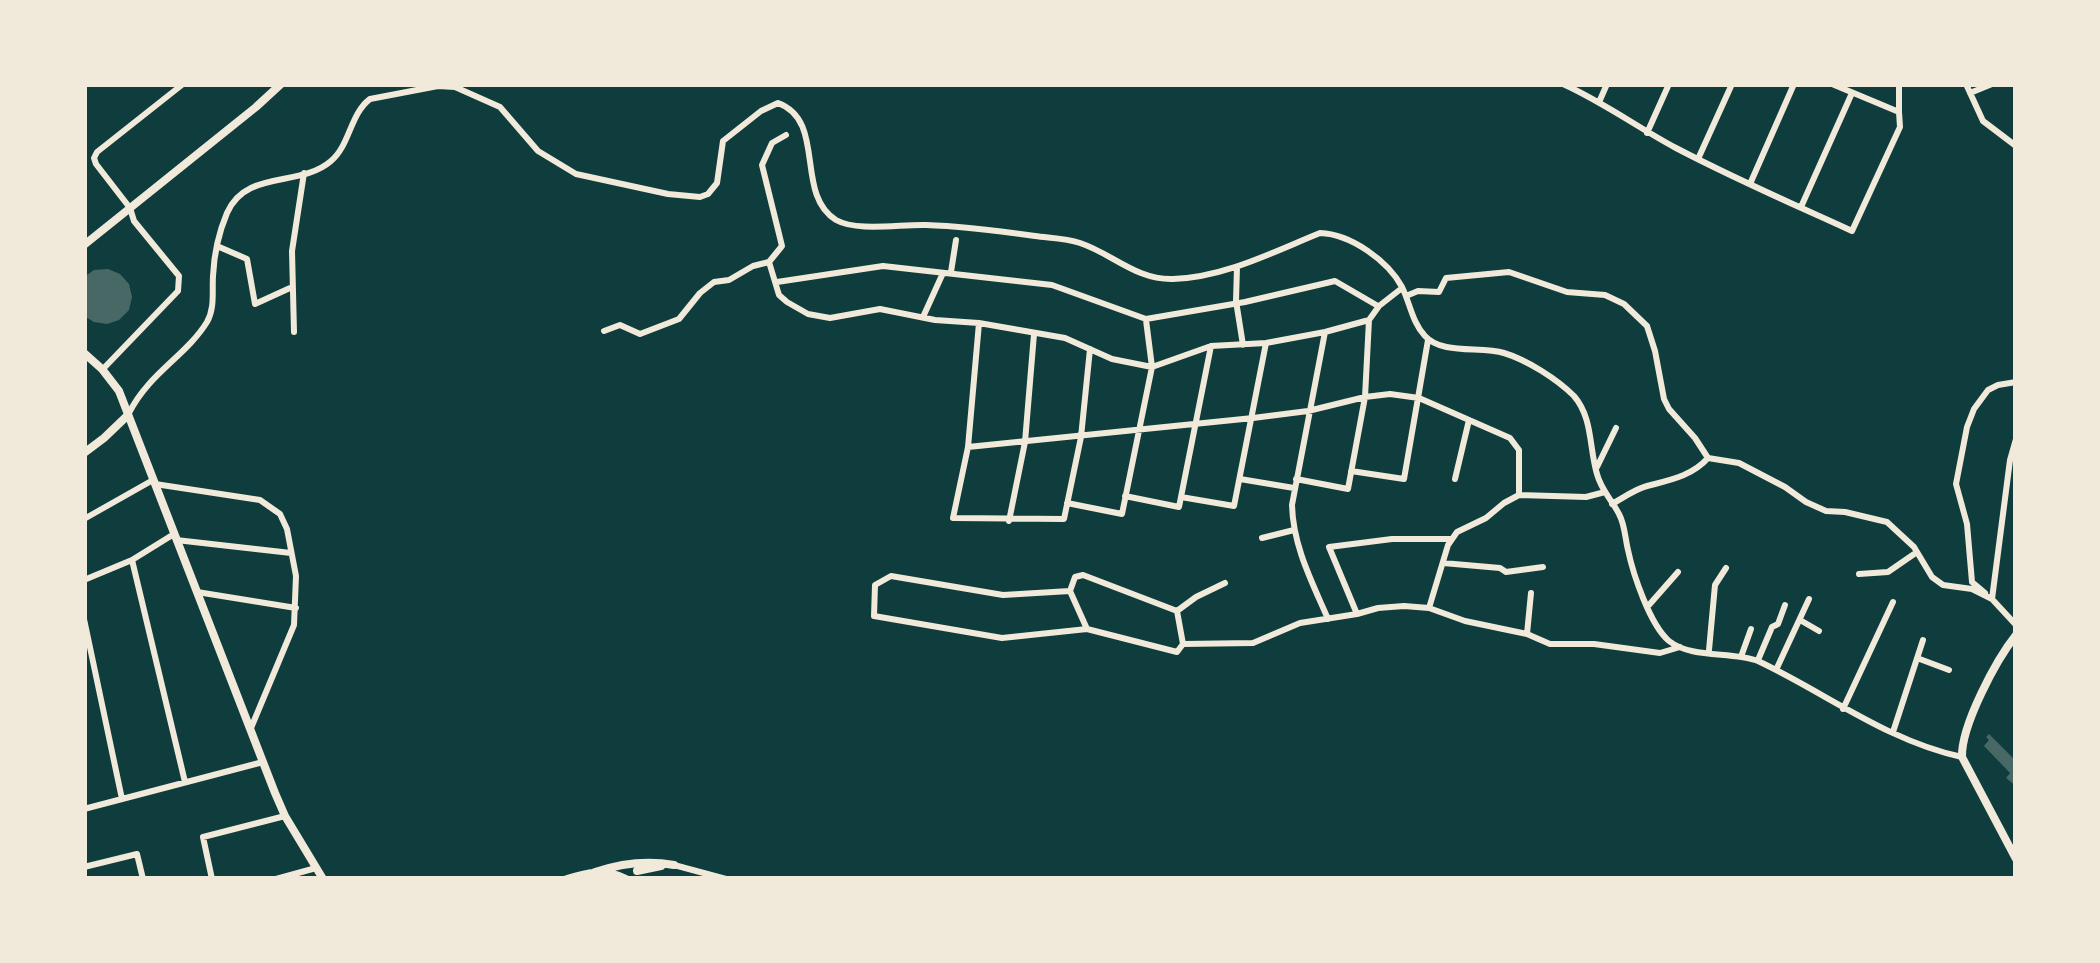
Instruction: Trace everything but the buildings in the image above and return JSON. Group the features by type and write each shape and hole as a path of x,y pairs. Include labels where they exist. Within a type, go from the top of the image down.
{"street":[{"path":"102,369 178,291 179,276 134,221 94,158 183,84"},
{"path":"84,244 280,84"},
{"path":"1563,84 1600,100 1647,133 1698,159 1852,231 1900,127 1899,84"},
{"path":"1600,100 1607,84"},
{"path":"1647,133 1669,84"},
{"path":"1698,159 1732,84"},
{"path":"1750,184 1794,84"},
{"path":"1832,84 1899,112"},
{"path":"1992,84 1968,88 1983,121 2016,146"},
{"path":"84,453 129,415 137,397 210,317 217,246 238,196 258,183 332,161 362,105 370,99 455,87 500,107 538,152 576,174 645,191 700,197 717,182 723,141 760,111 778,103 794,112 804,132 812,184 820,203 847,224 929,225 1067,240 1099,251 1135,272 1167,280 1237,267 1320,233 1376,257 1392,270 1428,340 1510,355 1564,388 1583,409 1595,470 1622,522 1648,606 1662,633 1680,647"},
{"path":"1801,207 1852,93"},
{"path":"604,331 620,325 640,334 679,319 714,281 728,280 769,262 782,246 762,165 772,143 786,135"},
{"path":"294,332 292,251 304,173"},
{"path":"923,317 947,273 956,240"},
{"path":"217,246 247,259 255,304 291,288"},
{"path":"769,262 779,295 808,314 830,318 880,309 979,323 1065,338 1112,359 1152,367 1210,346 1266,343 1369,320"},
{"path":"777,282 883,266 1052,286 1146,320 1335,281 1378,306"},
{"path":"1237,267 1236,301 1243,345"},
{"path":"1240,479 1348,488 1365,397 1369,320 1378,306 1404,292 1439,292 1446,278 1509,272 1567,292 1605,296 1624,304 1647,326 1669,409 1708,458"},
{"path":"1067,502 1122,514 1152,367 1146,320"},
{"path":"979,323 968,447 953,518 1064,520 1082,436 1090,349"},
{"path":"1324,332 1292,506 1302,559 1328,619"},
{"path":"1009,521 1025,442 1034,333"},
{"path":"1351,470 1404,479 1428,340"},
{"path":"1181,496 1234,506 1266,343"},
{"path":"1125,496 1179,507 1210,346"},
{"path":"84,353 119,391 285,816 323,879"},
{"path":"2016,382 1998,385 1981,397 1967,427 1956,484 1967,524 1972,582 2016,625"},
{"path":"968,447 1308,411 1390,394 1419,398 1510,438 1519,450 1519,495"},
{"path":"1455,479 1468,420"},
{"path":"1595,470 1616,428"},
{"path":"1992,599 2016,440"},
{"path":"1612,504 1643,487 1698,469 1708,458"},
{"path":"1708,458 1739,463 1826,511 1887,522 1918,552 1932,577 1992,599"},
{"path":"84,519 154,482 260,500 280,514 296,576 294,625 250,730"},
{"path":"1357,614 1329,548 1392,539 1451,539 1519,495 1586,497 1604,492"},
{"path":"1262,538 1294,530"},
{"path":"84,580 175,537 291,553"},
{"path":"1429,608 1451,539"},
{"path":"1859,574 1888,572 1918,552"},
{"path":"132,560 185,782"},
{"path":"1443,563 1506,572 1543,567"},
{"path":"1709,652 1714,585 1726,568"},
{"path":"1648,606 1678,572"},
{"path":"1087,629 1070,591 1075,577 1083,575 1177,611 1226,583"},
{"path":"1070,591 1003,595 891,576 875,585 874,616 1002,638 1087,629 1177,652 1184,644 1253,643 1300,623 1378,608 1429,608 1550,644 1660,653 1680,647 1742,655 1844,710 1962,757"},
{"path":"197,592 296,608"},
{"path":"1527,634 1531,593"},
{"path":"1776,670 1809,599"},
{"path":"1844,710 1894,602"},
{"path":"1757,661 1785,605"},
{"path":"1177,611 1184,644"},
{"path":"84,619 122,799"},
{"path":"1800,620 1820,631"},
{"path":"1742,655 1751,629"},
{"path":"2015,637 1987,682 1963,738 1962,757 2016,859"},
{"path":"1892,732 1923,640"},
{"path":"1917,658 1948,670"},
{"path":"84,808 263,763"},
{"path":"212,879 202,837 285,816"},
{"path":"84,867 137,854 143,879"},
{"path":"567,879 653,861 726,879"},
{"path":"637,872 674,865"},
{"path":"276,879 316,868"},
{"path":"595,872 626,879"}]}
